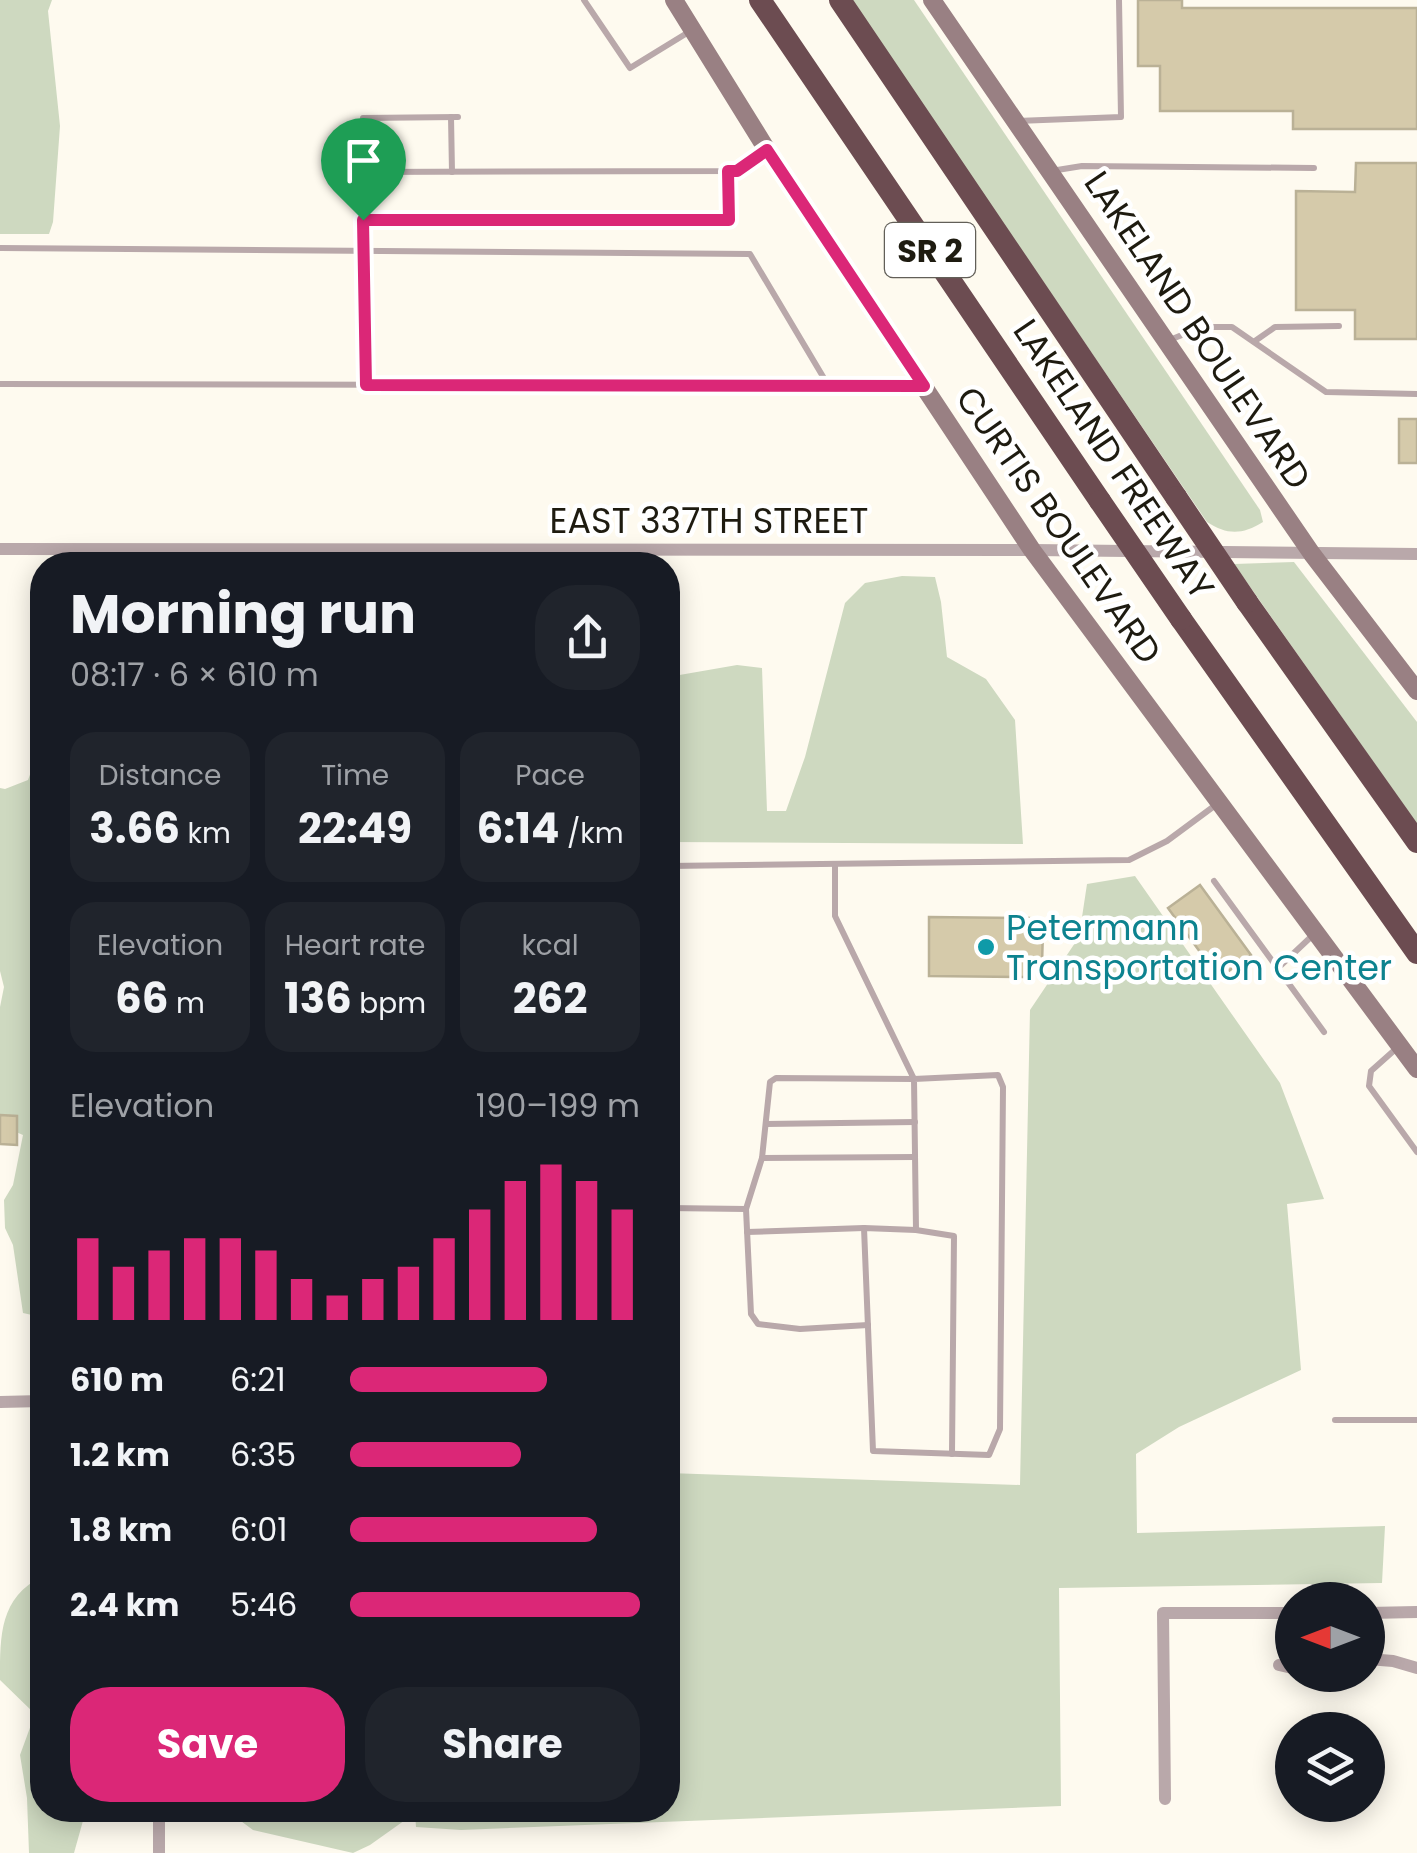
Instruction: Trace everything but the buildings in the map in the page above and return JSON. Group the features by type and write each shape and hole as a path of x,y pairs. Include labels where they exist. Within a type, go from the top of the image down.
{"highway":[{"name":"LAKELAND FREEWAY","path":"760,0 1181,619 1417,953"},
{"name":"LAKELAND FREEWAY","path":"840,0 1247,602 1417,842"}],"street":[{"name":"CURTIS BOULEVARD","path":"674,0 767,150 1032,550 1417,1069"},
{"name":"LAKELAND BOULEVARD","path":"932,0 1312,554 1417,691"},
{"name":"EAST 337TH STREET","path":"0,550 1417,554"},
{"path":"0,1402 30,1401"},
{"path":"1385,1612 1417,1612"},
{"path":"1165,1799 1162,1613 1275,1613"},
{"path":"1385,1660 1417,1668"},
{"path":"159,1822 159,1853"}],"lane":[{"path":"584,0 630,68 693,29"},
{"path":"1016,122 1121,117 1118,0"},
{"path":"366,385 363,118 454,117 452,172"},
{"path":"362,172 737,171 767,150"},
{"path":"1050,171 1082,166 1314,168"},
{"path":"363,220 729,220 728,171"},
{"path":"0,248 750,254 828,386"},
{"path":"1255,340 1275,327 1340,326"},
{"path":"1166,341 1202,327 1232,327 1326,392 1417,394"},
{"path":"0,384 924,386"},
{"path":"680,866 1129,860 1167,841 1218,803"},
{"path":"835,865 835,916 914,1080 916,1230"},
{"path":"1214,881 1324,1032"},
{"path":"1278,968 1316,933"},
{"path":"1400,1045 1371,1071 1369,1086 1417,1152"},
{"path":"864,1228 874,1450 989,1455 1000,1429 1003,1087 998,1075 914,1080 776,1078 770,1082 762,1158 746,1209 752,1314 758,1324 800,1329 868,1324"},
{"path":"766,1124 915,1122"},
{"path":"762,1158 915,1157"},
{"path":"680,1208 746,1209"},
{"path":"747,1232 864,1228 954,1236 952,1454"},
{"path":"1336,1420 1417,1420"}],"green space":[{"path":"0,0 52,0 48,11 60,126 49,234 0,234"},
{"path":"851,0 914,0 1260,510 1263,522 1235,532 1207,522"},
{"path":"1294,562 1417,722 1417,824 1234,564"},
{"path":"902,576 935,577 947,657 986,679 1015,720 1023,844 680,842 680,675 737,665 762,668 767,811 786,811 805,757 845,603 865,583"},
{"path":"30,775 30,1315 23,1313 13,1245 5,1228 4,1200 13,1185 23,1135 0,1125 0,1007 4,987 0,971 0,788 28,780"},
{"path":"1135,876 1280,1083 1324,1199 1287,1204 1301,1370 1179,1427 1136,1454 1137,1533 1385,1526 1382,1582 1059,1588 1061,1806 680,1821 680,1473 1020,1485 1030,1010 1079,937 1087,884"},
{"path":"28,1585 30,1709 0,1680 5,1619"},
{"path":"30,1728 30,1822 83,1822 74,1853 29,1853 27,1798 20,1755"},
{"path":"242,1822 402,1822 353,1853 253,1830"},
{"path":"416,1822 661,1822 461,1830 416,1827"}],"place":[{"name":"Petermann Transportation Center","path":"986,947"}],"route":[{"path":"767,150 924,386 366,385 363,220 729,220 728,171 737,171 767,150"}]}
